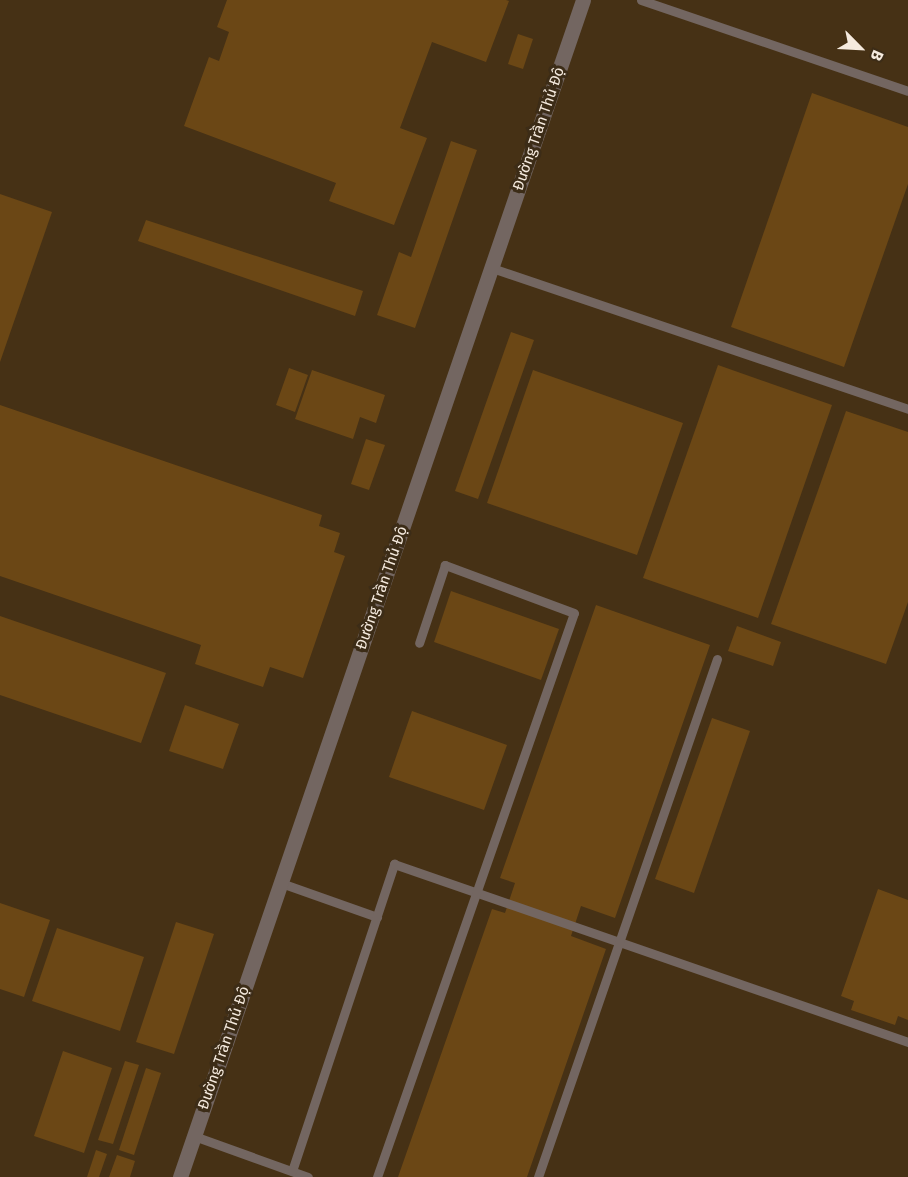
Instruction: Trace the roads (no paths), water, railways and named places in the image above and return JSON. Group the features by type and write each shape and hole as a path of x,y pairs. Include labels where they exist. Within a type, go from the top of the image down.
{"street":[{"name":"Đường Trần Thủ Độ","path":"180,1177 583,0"}],"lane":[{"path":"640,0 908,91"},
{"path":"492,268 908,409"},
{"path":"376,1177 574,613 446,565 418,643"},
{"path":"538,1177 717,659"},
{"path":"292,1171 394,864 476,890 908,1042"},
{"path":"281,883 377,916"},
{"path":"194,1136 308,1177"}]}
